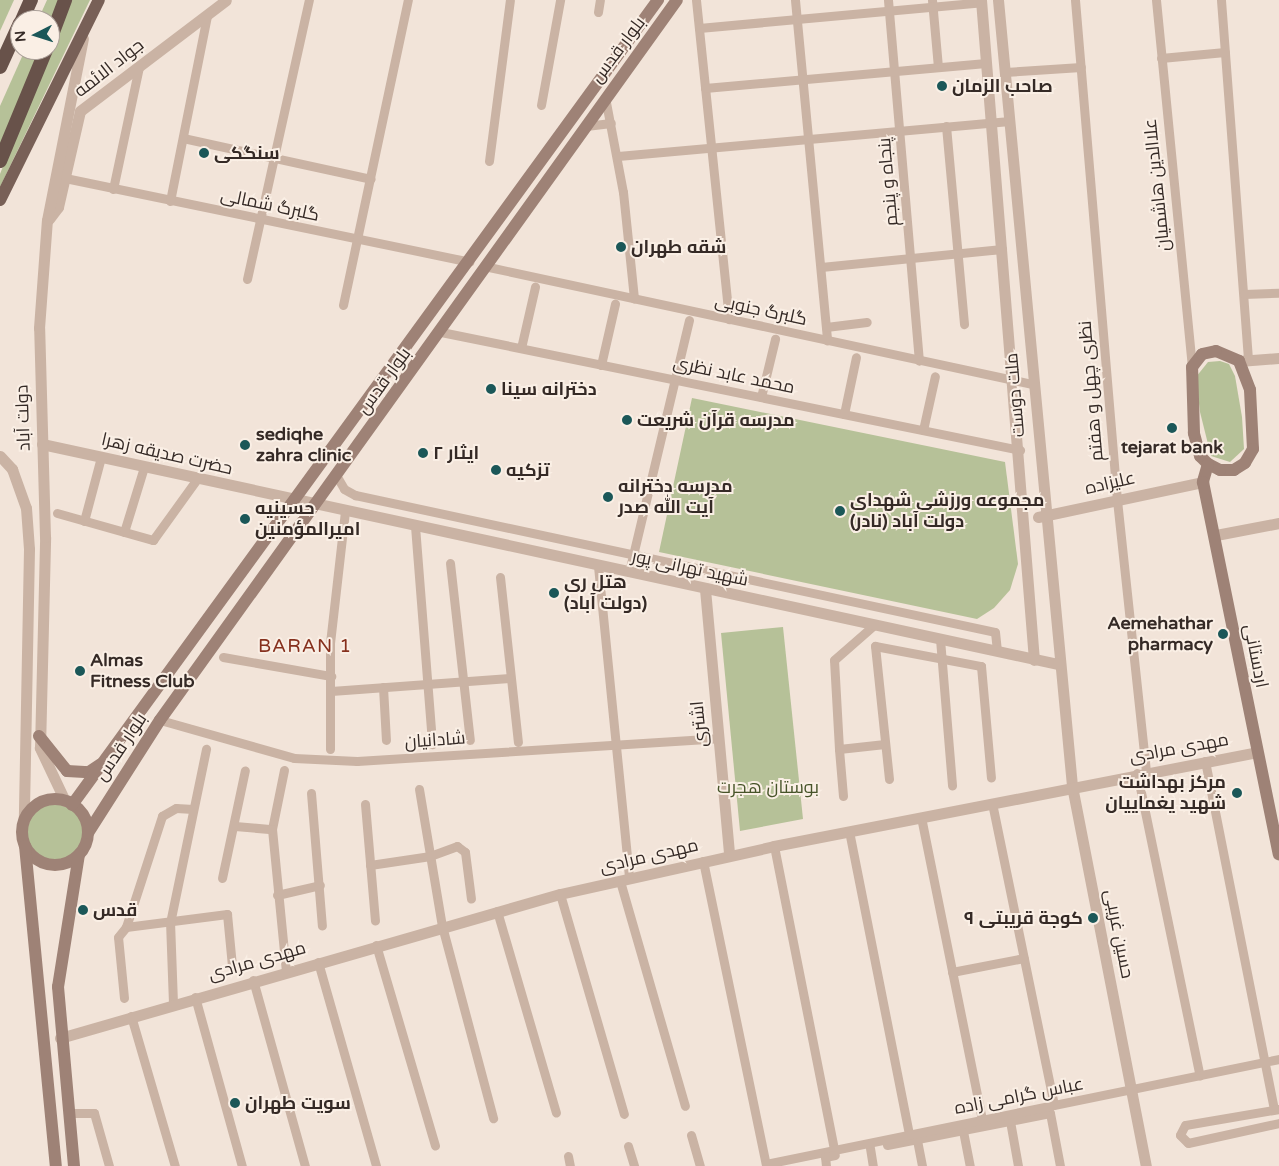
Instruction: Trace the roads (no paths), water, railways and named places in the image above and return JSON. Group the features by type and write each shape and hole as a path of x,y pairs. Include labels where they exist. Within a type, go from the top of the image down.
{"highway":[{"path":"0,67 10,46"},
{"path":"0,161 42,60"}],"main road":[{"path":"0,200 99,0"},
{"name":"بلوار قدس","path":"69,803 107,760 658,0"},
{"name":"بلوار قدس","path":"88,833 160,720 314,504 441,332 484,266 677,0"},
{"path":"469,262 484,266"},
{"path":"1216,351 1244,360 1250,390 1253,449 1245,463 1234,470 1220,470 1208,464 1200,456 1194,433 1192,367 1202,354 1216,351"},
{"name":"اردستانی","path":"1208,464 1203,482 1216,535 1257,752 1279,854"},
{"path":"40,736 67,771 89,772 107,760"},
{"path":"56,1166 24,821 42,802 69,803 84,817 88,833 79,855 61,957 60,1038 74,1166"},
{"path":"25,846 40,862 50,865 65,863 79,855"}],"street":[{"name":"جواد الائمه","path":"48,220 58,207 80,111 226,0"},
{"path":"247,279 309,0"},
{"path":"343,305 360,240 408,0"},
{"path":"489,162 510,0"},
{"path":"541,105 560,0"},
{"path":"598,12 600,0"},
{"path":"696,0 729,319"},
{"path":"795,0 810,140 827,341"},
{"name":"پنجاه و پنجم","path":"888,0 919,361"},
{"name":"ملت دوست","path":"998,0 1044,516 1072,786"},
{"name":"نظری چهل و هفتم","path":"1075,0 1141,773 1200,1076"},
{"name":"علاالدین هاشمیان","path":"1156,0 1192,367"},
{"path":"1220,0 1244,294 1244,360 1279,358"},
{"path":"699,28 889,12 933,4 981,1"},
{"name":"ملت دوست","path":"981,1 1026,520 1034,660"},
{"path":"933,4 938,67"},
{"path":"170,201 207,15"},
{"name":"دولت آباد","path":"69,803 42,761 40,736 45,537 39,328 48,220 84,31"},
{"path":"1161,58 1225,52"},
{"path":"705,88 803,78 986,64"},
{"path":"113,189 139,67"},
{"path":"1005,72 1081,67"},
{"path":"605,97 618,156 634,298"},
{"path":"618,156 1009,121"},
{"path":"584,127 611,122"},
{"path":"946,126 964,324"},
{"path":"183,138 371,180"},
{"name":"گلبرگ شمالی","path":"65,178 469,262"},
{"path":"821,266 1002,249"},
{"name":"گلبرگ جنوبی","path":"484,266 1032,384"},
{"path":"521,348 535,287"},
{"path":"1244,294 1279,293"},
{"path":"601,364 614,304"},
{"path":"629,572 689,320"},
{"path":"826,327 867,322"},
{"name":"محمد عابد نظری","path":"441,332 1020,450"},
{"path":"761,397 775,339"},
{"path":"844,414 856,357"},
{"path":"923,430 935,376"},
{"name":"حضرت صدیقه زهرا","path":"42,444 314,504"},
{"path":"0,456 12,469 26,508 29,549 24,821"},
{"path":"84,520 102,457"},
{"path":"124,532 144,467"},
{"path":"336,475 344,489 377,500 995,632 996,652"},
{"path":"58,513 153,540 197,479"},
{"name":"علیزاده","path":"1026,520 1203,482"},
{"path":"360,514 377,500"},
{"name":"شهید تهرانی پور","path":"314,504 1058,664"},
{"path":"330,749 331,676 345,511"},
{"path":"1216,535 1279,523"},
{"path":"415,526 425,684 432,744"},
{"path":"450,563 465,682 470,740"},
{"path":"598,566 616,745 625,879 685,1106"},
{"path":"500,577 518,742"},
{"name":"اشتری","path":"705,589 728,855"},
{"path":"843,796 834,660 874,625"},
{"path":"940,639 952,786"},
{"path":"889,779 875,646 981,666 991,778"},
{"path":"223,657 331,676"},
{"path":"331,691 510,678"},
{"path":"383,687 386,740"},
{"name":"شادانیان","path":"160,720 294,758 357,761 718,738"},
{"path":"839,749 885,744"},
{"path":"173,1003 170,924 206,749"},
{"name":"مهدی مرادی","path":"60,1038 286,970 560,894 728,855 1072,786 1257,752"},
{"path":"1205,761 1276,1109 1185,1125 1180,1135 1188,1142 1279,1123"},
{"path":"222,878 235,826 245,770"},
{"path":"284,770 272,829 277,895 286,970"},
{"name":"حسین غریبی","path":"1072,786 1146,1166"},
{"path":"419,789 442,926 493,1118"},
{"path":"311,793 322,926"},
{"path":"992,803 1054,1105"},
{"path":"365,804 375,921"},
{"path":"124,998 118,936 126,927 162,816 176,808 193,810"},
{"path":"920,817 982,1120"},
{"path":"235,826 272,829"},
{"path":"849,831 913,1137 922,1166"},
{"path":"774,846 834,1150"},
{"path":"370,865 430,856 462,848 471,899"},
{"path":"703,861 766,1165"},
{"path":"277,895 320,885"},
{"path":"560,894 624,1114"},
{"path":"497,911 556,1113"},
{"path":"126,927 170,924 227,914 232,966"},
{"path":"376,945 434,1146"},
{"path":"952,972 1024,958"},
{"path":"318,962 376,1166"},
{"path":"253,980 305,1166"},
{"path":"195,997 242,1166"},
{"path":"131,1016 175,1166"},
{"name":"عباس گرامی زاده","path":"766,1165 834,1150 913,1137 982,1120 1279,1059"},
{"path":"68,1113 94,1113 109,1166"},
{"path":"826,1166 825,1157 913,1137 963,1131 1050,1113 1060,1166"},
{"path":"1010,1121 1018,1166"},
{"path":"963,1131 970,1166"},
{"path":"691,1135 700,1166"},
{"path":"628,1146 634,1166"},
{"path":"870,1148 873,1166"},
{"path":"568,1156 570,1166"}],"place":[{"name":"صاحب الزمان","path":"942,86"},
{"name":"سنگکی","path":"204,153"},
{"name":"شقه طهران","path":"621,247"},
{"name":"دخترانه سینا","path":"491,389"},
{"name":"مدرسه قرآن شریعت","path":"627,420"},
{"name":"tejarat bank","path":"1172,428"},
{"name":"sediqhe zahra clinic","path":"245,445"},
{"name":"ایثار ۲","path":"423,453"},
{"name":"تزکیه","path":"496,470"},
{"name":"مدرسه دخترانه آیت الله صدر","path":"608,497"},
{"name":"مجموعه ورزشی شهدای دولت آباد (نادر)","path":"840,511"},
{"name":"حسینیه امیرالمؤمنین","path":"245,519"},
{"name":"هتل ری (دولت آباد)","path":"554,593"},
{"name":"Aemehathar pharmacy","path":"1223,634"},
{"name":"Almas Fitness Club","path":"80,671"},
{"name":"مرکز بهداشت شهید یغماییان","path":"1237,793"},
{"name":"قدس","path":"83,910"},
{"name":"۹ کوجة قریبتی","path":"1093,918"},
{"name":"سويت طهران","path":"235,1103"}],"district":[{"name":"BARAN 1","path":"305,647"}],"park label":[{"name":"بوستان هجرت","path":"768,787"}]}
